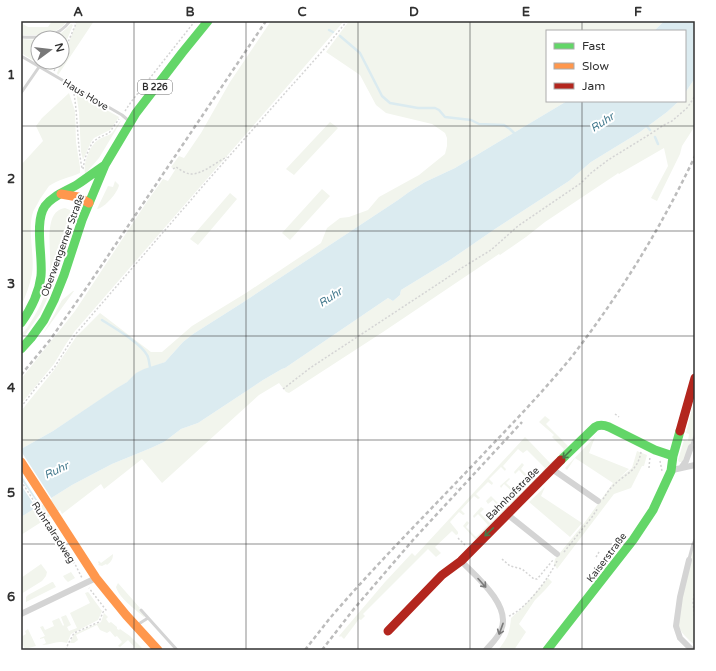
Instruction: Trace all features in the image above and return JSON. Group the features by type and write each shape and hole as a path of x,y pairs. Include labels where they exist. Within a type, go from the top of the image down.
{"main road":[{"name":"B 226","path":"105,165 136,113 208,21"},
{"path":"21,323 37,294 42,256 40,231 41,217 44,208 56,195 61,194 86,179 105,165"},
{"name":"Oberwengerner Straße","path":"21,350 44,320 54,300 89,203 105,165"},
{"path":"61,194 78,197 89,203"},
{"name":"Kaiserstraße","path":"547,650 633,540 653,510 669,475 695,378"},
{"name":"Bahnhofstraße","path":"386,633 442,575 461,561 595,427 604,425 655,450 673,456"},
{"path":"21,462 96,578 126,615 158,650"}],"street":[{"path":"681,468 686,461 691,447"},
{"path":"669,475 681,468 695,465"},
{"path":"552,469 598,501"},
{"path":"507,514 559,555"},
{"path":"689,560 680,597 676,626 680,638 692,650"},
{"path":"461,561 497,601 502,613 502,629 495,640 487,648"},
{"path":"21,614 96,578"}],"lane":[{"path":"21,37 49,36 61,30 70,21"},
{"name":"Haus Hove","path":"21,56 30,61"},
{"path":"21,92 38,70"},
{"name":"Haus Hove","path":"45,70 122,115 130,122"},
{"path":"691,447 695,436"},
{"path":"689,560 695,540"},
{"path":"141,610 177,650"},
{"path":"136,626 148,618"}],"path":[{"path":"70,38 76,21"},
{"path":"82,169 92,143 98,138 109,133 135,96 195,21"},
{"path":"21,407 38,385 54,368 74,336 347,21"},
{"path":"52,74 54,70"},
{"path":"73,86 76,105 79,154 83,175 86,179"},
{"path":"283,389 333,352 491,250 518,226 581,183 590,173 608,160 636,144 664,125 672,122 687,108 695,96"},
{"path":"173,169 176,167 189,174 199,173 229,156"},
{"path":"615,414 619,417"},
{"path":"649,468 651,455 655,457"},
{"path":"659,459 662,475 669,475"},
{"name":"Ruhrtalradweg","path":"21,481 78,569 85,583 106,610 103,612 99,622 74,633 66,650"},
{"path":"458,538 470,551"},
{"path":"596,557 600,552"},
{"path":"502,559 510,566 522,570 536,580 559,555"},
{"path":"503,618 511,615 525,604 548,576 559,555"},
{"path":"695,590 693,602 695,620"}],"shaded area":[{"path":"52,21 67,21 58,30 30,30 30,35 21,35 21,23 28,27 48,27"},
{"path":"77,21 94,21 70,57 70,39"},
{"path":"271,21 344,21 75,331 54,364 21,404 21,379 75,311 163,179 168,181 175,170 171,167 179,156 184,158 201,133 230,82"},
{"path":"349,21 664,21 655,30 546,30 546,102 565,102 455,168 425,182 409,192 193,334 183,342 165,362 127,382 53,431 21,449 21,411 54,370 76,337 100,313 151,352 162,352 192,326 246,293 321,243 327,228 340,218 349,217 368,210 379,197 419,175 445,154 447,138 445,133 432,124 386,113 376,105 360,75 326,52"},
{"path":"71,24 73,25 70,32 70,30 65,30"},
{"path":"21,39 30,40 30,58 21,53"},
{"path":"58,70 61,70 58,75"},
{"path":"695,78 695,124 682,146 680,154 657,201 651,198 668,166 664,148 619,174 618,173 545,222 500,255 499,254 289,393 286,392 279,383 259,395 162,483 142,459 104,489 101,484 62,514 60,510 21,535 21,517 72,485 112,464 164,442 181,429 198,423 263,380 285,368 388,298 393,301 400,295 401,290 450,260 569,181 591,162 640,132 678,102 686,102 686,92"},
{"path":"76,91 95,100 96,104 119,117 110,130 94,138 83,160 81,152"},
{"path":"69,93 75,111 76,142 80,173 60,180 49,186 33,212 31,219 33,259 32,274 28,290 21,306 21,165 43,141 36,126 42,118"},
{"path":"121,120 99,158 85,174 86,160 92,146 98,140 112,133"},
{"path":"330,122 338,128 294,175 286,169"},
{"path":"115,181 119,185 116,192 104,206 97,209 108,186 113,187"},
{"path":"322,189 330,196 290,240 282,233"},
{"path":"230,193 237,199 198,245 190,239"},
{"path":"65,208 70,210 72,216 63,243 61,263 54,284 40,314 21,341 21,335 38,310 46,291 50,268 50,233 53,216 58,211"},
{"path":"74,291 43,334 62,300"},
{"path":"695,396 695,432 682,462 679,462 678,460 684,440 688,441 689,434 686,433"},
{"path":"545,416 550,420 546,424 568,446 561,456 559,454 564,449 552,437 554,435 539,422"},
{"path":"525,437 550,463 555,459 556,460 543,474 542,472 545,468 527,450 523,453 518,449 503,466 506,469 505,471 501,467 489,479 493,483 492,485 488,482 476,494 480,498 478,499 474,496 461,510 465,514 463,515 459,512 450,522 458,534 456,535 452,531 435,547 441,553 436,557 428,549 363,614 365,616 361,620 359,619 344,639 341,636 340,637 339,636 385,582 412,553 415,556"},
{"path":"595,437 589,453 629,469 618,479 632,468 637,451 647,455 644,466 642,466 631,488 614,494 557,569 554,564 555,559 585,522 613,483 575,458 567,470 565,468"},
{"path":"522,463 524,465 521,469 533,481 536,477 538,479 511,505 509,504 517,496 504,484 501,488 500,486 509,478 510,479 506,483 519,495 531,483 519,470 515,474 514,472"},
{"path":"545,487 541,496 582,523 570,537 529,502"},
{"path":"491,496 504,509 508,505 510,506 500,516 499,514 502,511 493,500 488,504 486,501"},
{"path":"481,507 484,509 480,513 490,523 498,516 499,517 476,540 463,526 467,521 469,523 466,527 476,537 488,525 478,514 474,518 473,516"},
{"path":"695,543 695,645 680,629 679,614 683,590"},
{"path":"113,554 110,563 102,566 98,565 99,561 101,563"},
{"path":"41,564 47,572 46,576 42,581 21,594 21,578"},
{"path":"71,572 75,578 68,582 63,576"},
{"path":"548,578 552,582 535,600 519,624 526,632 514,650 498,650 508,635 511,618 524,606"},
{"path":"52,582 56,587 26,602 26,597 28,595"},
{"path":"118,583 140,608 139,609 145,616 144,617 120,595 116,587"},
{"path":"88,592 102,611 98,620 71,634 67,643 60,642 42,645 46,643 44,638 40,639 45,636 40,627 43,626 45,630 54,626 52,621 59,618 63,626 61,617 66,615 71,625 67,627 69,631 77,628 70,613 90,603 85,593"},
{"path":"104,613 108,617 106,619 109,623 111,622 117,627 117,629 120,629 130,636 144,650 137,650 128,640 120,647 118,646 122,642 117,636 115,637 110,631 107,633 100,630 97,625 76,635 78,640 74,643 70,643 74,634 101,622"},
{"path":"28,629 36,646 25,649 23,645 21,645 21,637 26,634 25,631"}],"water":[{"path":"664,21 695,21 695,78 686,92 686,30 655,30"},
{"name":"Ruhr","path":"565,102 678,102 640,132 591,162 569,181 450,260 401,290 400,295 393,301 388,298 285,368 263,380 198,423 181,429 164,442 112,464 72,485 21,517 21,449 53,431 127,382 136,373 165,362 183,342 193,334 409,192 425,182 455,168"}],"pier":[{"path":"21,451 52,499 41,506 21,475"},
{"path":"21,479 40,507 37,509 21,485"}],"waterway":[{"path":"329,30 333,32"},
{"path":"340,36 360,53 382,96 390,103 418,108 435,108 445,117 471,120 479,124 504,125 515,134"},
{"path":"645,124 650,130"},
{"path":"655,137 658,144"},
{"path":"102,320 127,336 144,350 148,356 150,367"}],"railway":[{"path":"21,375 50,340 87,287 266,21"},
{"path":"305,650 330,618 369,575 520,415 570,359 605,311 638,261 668,209 695,156"},
{"path":"322,650 353,610 413,540 522,422"}],"traffic: fast":[{"path":"21,349 44,320 54,300 82,220 105,165 136,113 208,21"},
{"path":"21,323 34,301 40,282 41,268 39,230 40,221 45,206 56,196 78,184 105,165"},
{"path":"561,460 595,427 600,425 609,427 655,450 673,456"},
{"path":"547,650 633,540 653,510 671,471 673,456 680,431"}],"traffic: slow":[{"path":"61,194 78,197 89,203"},
{"path":"21,462 96,578 126,615 158,650"}],"traffic: jam":[{"path":"680,431 695,378"},
{"path":"388,631 442,575 461,561 561,460"}]}
